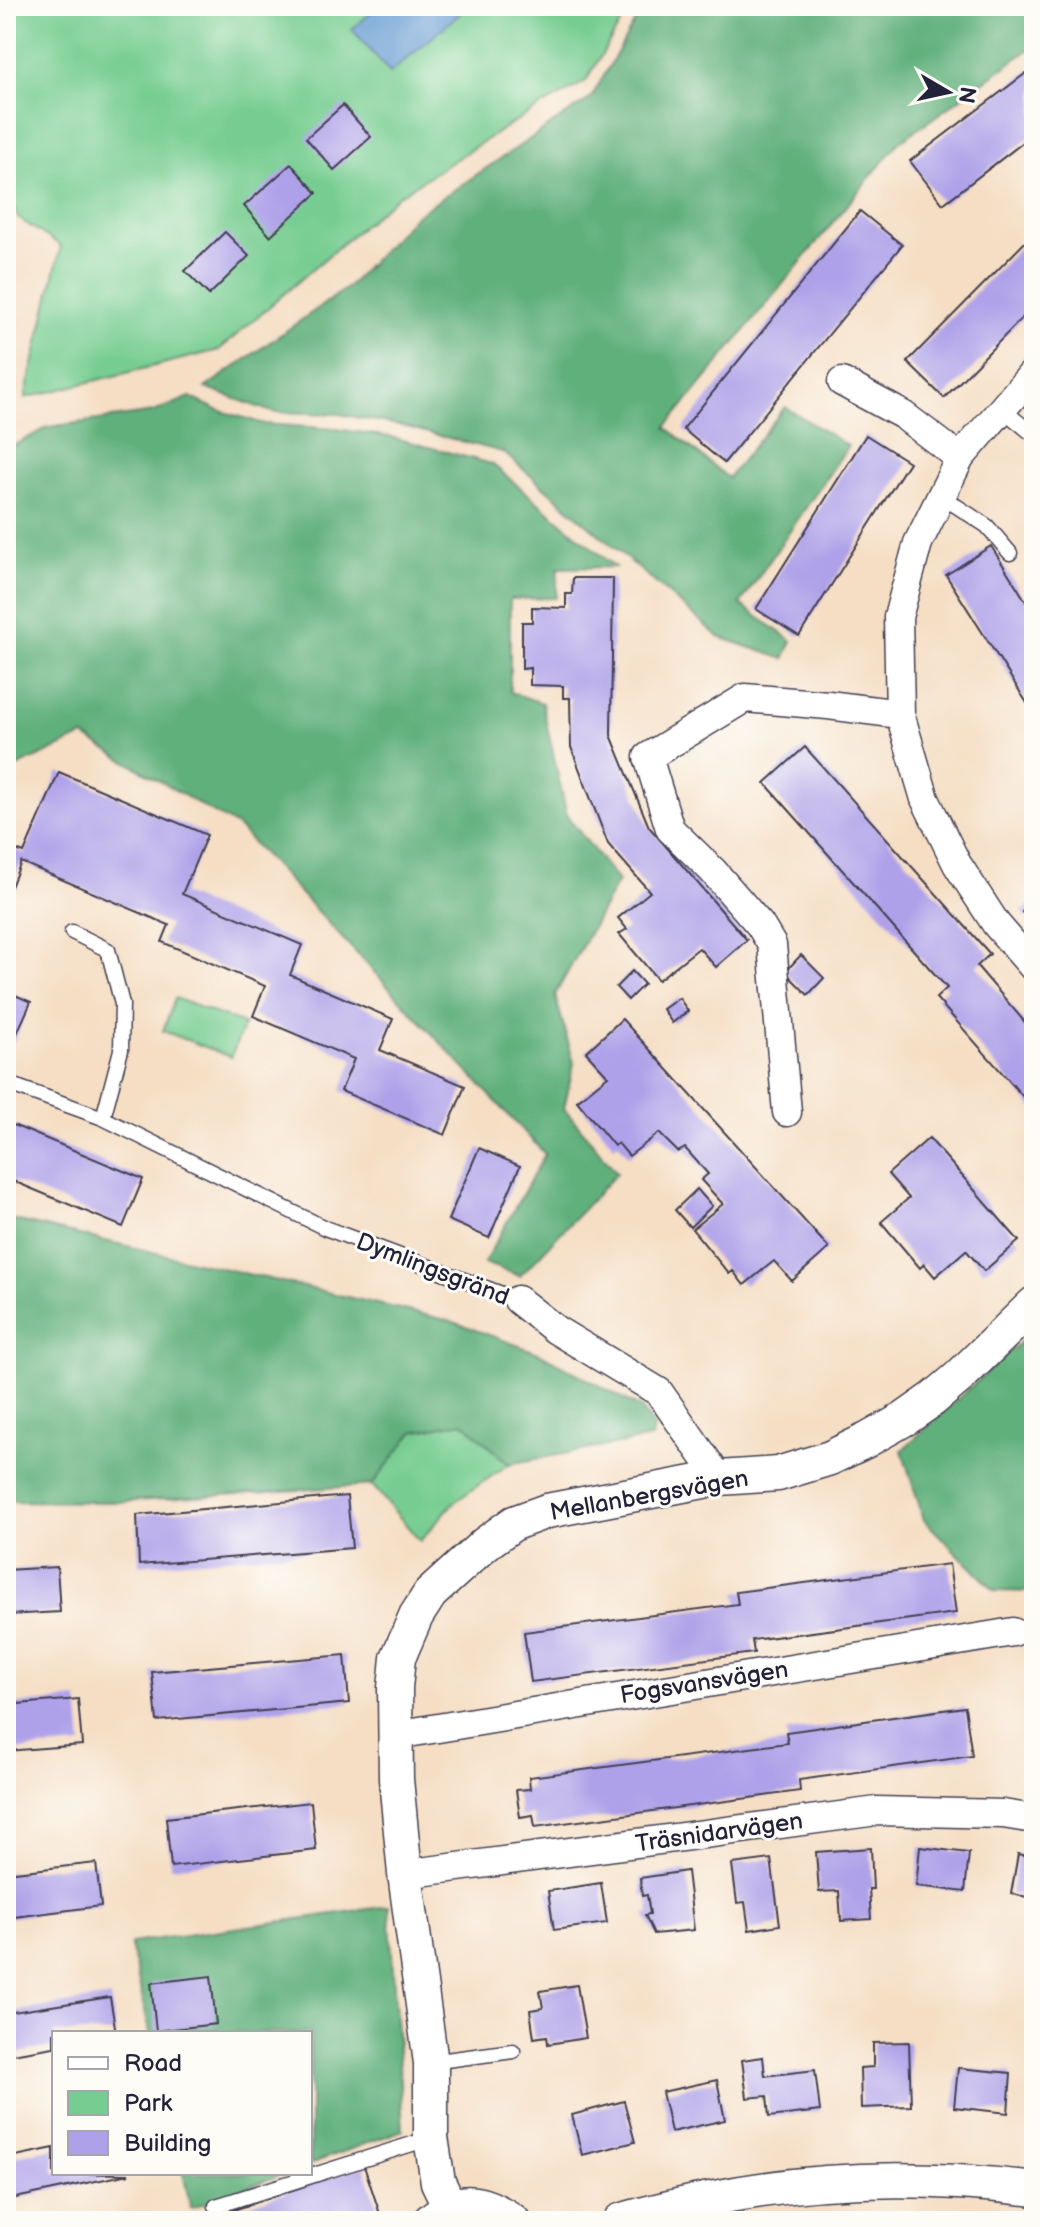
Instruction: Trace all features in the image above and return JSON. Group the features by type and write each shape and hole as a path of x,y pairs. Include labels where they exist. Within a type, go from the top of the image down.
{"street":[{"path":"1034,372 960,458 918,543 898,617 900,714 925,799 957,864 996,924 1034,968"},
{"path":"842,382 903,415 960,458"},
{"path":"787,1112 772,945 760,925 670,829 648,757 745,698 900,714"},
{"name":"Dymlingsgränd","path":"518,1300 556,1330 659,1392 719,1478"},
{"name":"Mellanbergsvägen","path":"440,2214 431,2138 431,2063 405,1874 396,1779 395,1688 398,1658 411,1626 430,1594 485,1544 514,1523 547,1511 719,1478 778,1474 830,1458 906,1418 933,1399 1034,1304"},
{"name":"Fogsvansvägen","path":"396,1735 1013,1632"},
{"name":"Träsnidarvägen","path":"405,1874 877,1811 1003,1814 1034,1819"},
{"path":"620,2221 643,2213 731,2195 839,2181 925,2179 1034,2189"},
{"path":"440,2214 477,2203 490,2206 513,2221"}],"lane":[{"path":"1002,409 1034,435"},
{"path":"941,496 987,526 1010,553"},
{"path":"72,932 108,950 122,1004 121,1050 103,1118"},
{"name":"Dymlingsgränd","path":"6,1083 103,1118 325,1228 518,1300"},
{"path":"431,2063 513,2051"},
{"path":"216,2206 431,2138"}],"green space":[{"path":"6,6 631,6 586,81 509,125 395,198 219,350 25,398 61,246 18,218 6,185"},
{"path":"644,6 1034,6 1034,46 898,143 666,427 728,478 785,407 848,446 740,604 792,641 784,659 719,637 503,452 398,425 339,414 272,412 205,388 348,287 415,216 591,98"},
{"path":"190,397 215,409 264,424 337,429 391,437 492,464 615,567 558,568 556,598 510,599 510,692 542,703 567,816 618,881 555,995 574,1063 564,1108 617,1173 520,1276 484,1263 545,1154 238,827 83,736 6,772 6,449 49,427 154,412"},
{"path":"175,998 244,1024 231,1057 163,1031"},
{"path":"6,1218 451,1321 539,1353 641,1408 654,1427 652,1438 509,1464 463,1422 413,1432 372,1485 121,1502 6,1501"},
{"path":"1034,1329 1034,1592 995,1591 924,1520 902,1450"},
{"path":"464,1422 509,1464 453,1503 420,1541 372,1485 413,1432"},
{"path":"389,1906 403,2130 312,2163 312,2031 150,2031 130,1943"},
{"path":"183,2175 280,2175 191,2208"}],"water":[{"path":"379,6 469,6 390,73 352,29"}],"building":[{"path":"1034,67 1034,134 943,204 910,161"},
{"path":"343,105 371,137 334,170 306,138"},
{"path":"291,164 317,193 270,236 244,206"},
{"path":"860,211 902,245 724,463 683,429"},
{"path":"225,232 249,256 209,295 185,271"},
{"path":"1034,233 1034,306 944,398 907,362"},
{"path":"866,435 909,462 799,636 756,609"},
{"path":"991,546 1034,614 1034,714 946,575"},
{"path":"573,578 613,578 611,735 649,827 747,940 716,967 699,948 658,980 619,934 627,929 618,918 650,892 608,844 571,747 570,698 563,698 563,686 530,685 530,668 522,669 522,622 532,622 532,607 566,608 566,594 572,594"},
{"path":"805,747 990,954 977,966 1034,1033 1034,1109 936,998 947,988 765,783"},
{"path":"59,772 207,835 182,894 302,945 290,975 393,1019 380,1050 465,1086 445,1135 341,1091 354,1059 253,1016 265,986 162,942 169,925 21,862 6,899 6,846 24,853"},
{"path":"1034,901 1034,926 1022,912"},
{"path":"801,955 824,978 808,995 785,972"},
{"path":"632,971 644,984 628,1000 616,987"},
{"path":"6,991 31,1002 10,1049 6,1047"},
{"path":"679,998 688,1011 672,1023 663,1009"},
{"path":"622,1019 829,1248 792,1281 774,1261 744,1285 733,1271 729,1274 692,1229 723,1204 701,1180 708,1174 685,1148 678,1152 659,1133 629,1156 618,1143 614,1146 577,1101 608,1076 586,1052"},
{"path":"6,1122 143,1179 123,1227 6,1178"},
{"path":"929,1138 1019,1241 984,1271 966,1250 935,1277 924,1264 920,1268 881,1222 909,1198 888,1174"},
{"path":"479,1148 520,1166 489,1238 448,1220"},
{"path":"697,1189 712,1206 690,1227 675,1210"},
{"path":"347,1496 352,1548 139,1565 137,1515"},
{"path":"949,1564 956,1613 752,1640 754,1653 531,1682 524,1632 738,1604 736,1592"},
{"path":"57,1567 60,1612 6,1615 6,1570"},
{"path":"345,1655 349,1703 157,1721 152,1672"},
{"path":"78,1699 82,1745 6,1751 6,1705"},
{"path":"965,1707 972,1756 799,1780 800,1791 535,1827 533,1815 520,1817 516,1790 530,1789 529,1777 788,1743 786,1732"},
{"path":"311,1802 316,1850 171,1867 166,1818"},
{"path":"920,1847 969,1853 965,1892 916,1886"},
{"path":"871,1848 871,1919 841,1921 839,1891 819,1892 816,1852"},
{"path":"1018,1854 1034,1857 1034,1898 1011,1894"},
{"path":"771,1859 780,1925 749,1930 745,1902 737,1903 732,1864"},
{"path":"96,1863 101,1906 6,1918 6,1873"},
{"path":"687,1871 694,1930 654,1934 645,1915 650,1914 647,1895 642,1896 640,1878"},
{"path":"601,1883 607,1923 554,1930 548,1891"},
{"path":"211,1976 216,2024 156,2031 151,1983"},
{"path":"577,1985 586,2038 548,2044 547,2036 534,2038 530,2010 543,2008 540,1991"},
{"path":"110,1997 116,2031 52,2031 52,2047 6,2055 6,2013"},
{"path":"909,2042 911,2106 861,2108 860,2068 873,2067 873,2043"},
{"path":"763,2057 765,2076 815,2070 820,2111 769,2117 767,2096 747,2098 742,2060"},
{"path":"958,2068 1011,2073 1008,2113 954,2107"},
{"path":"717,2080 725,2120 671,2132 662,2092"},
{"path":"624,2101 635,2142 582,2155 572,2115"},
{"path":"52,2148 52,2175 124,2175 6,2200 6,2158"},
{"path":"364,2166 380,2214 360,2221 221,2221 219,2215"}]}
